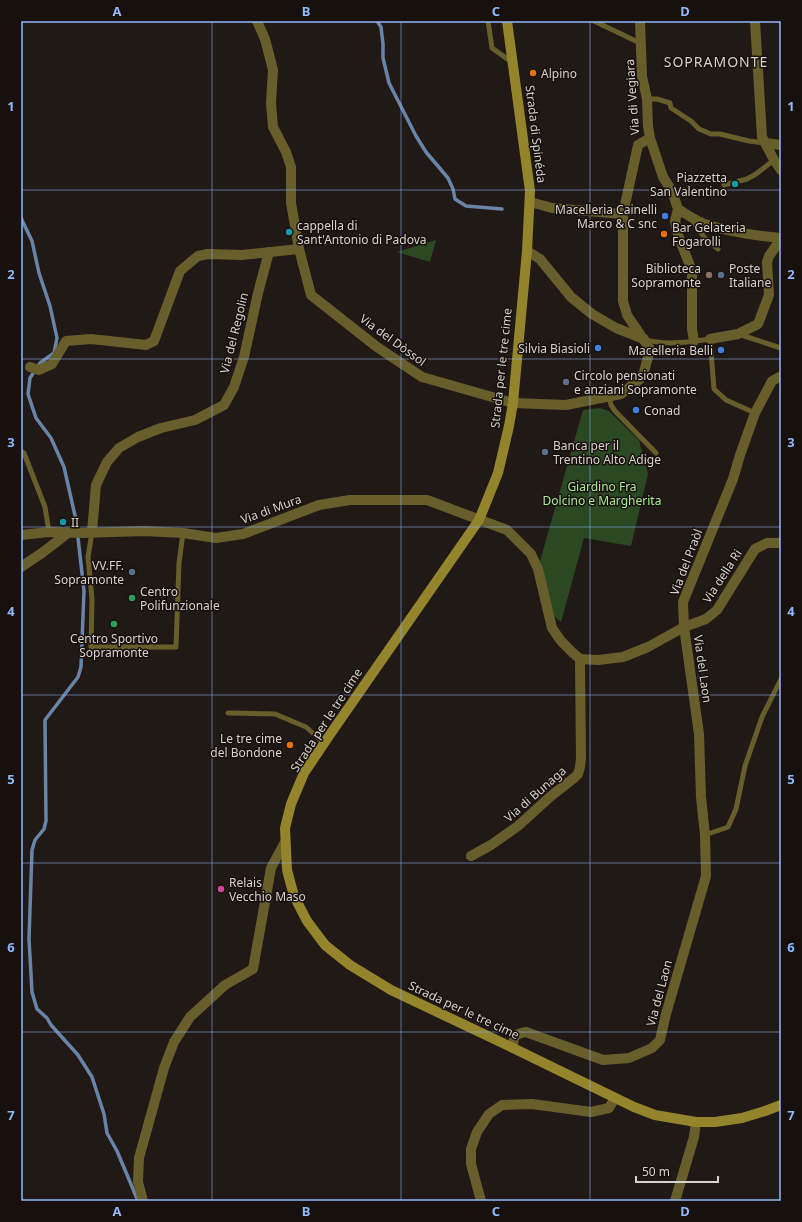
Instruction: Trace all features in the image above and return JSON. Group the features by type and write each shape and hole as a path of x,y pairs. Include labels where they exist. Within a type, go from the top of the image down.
{"main road":[{"name":"Strada di Spinéda","path":"507,21 514,63 530,190 527,251"},
{"name":"Strada per le tre cime","path":"527,251 513,403 498,473 479,520 304,773 291,804 285,828 287,870 294,896 307,922 325,945 350,965 391,990 615,1098 655,1115 696,1122 715,1122 742,1118 781,1104"}],"street":[{"name":"Via del Dòssol","path":"257,21 265,39 273,70 271,103 272,127 286,152 291,167 291,203 299,250 311,296 377,347 422,377 513,403 566,405 621,394 640,379 644,372 650,349 644,339"},
{"name":"Via di Vegiara","path":"640,21 642,76 647,99 650,138 638,145 623,214 623,301 627,314 644,339"},
{"path":"755,21 762,137 781,170"},
{"path":"650,138 663,177 672,191 678,209 675,220 678,235 692,271 694,341"},
{"path":"765,143 781,145"},
{"path":"530,202 552,208 623,214"},
{"path":"678,209 707,225 758,236 781,238 769,256 767,262 769,295 758,324 738,334 710,339"},
{"path":"34,368 52,364 66,341 91,339 146,345 154,341 180,272 198,256 208,254 242,255 299,250"},
{"path":"527,251 540,259 572,297 592,314 616,328 644,339"},
{"name":"Via del Regolin","path":"92,532 96,485 107,462 119,448 138,437 161,428 195,420 224,405 234,387 244,357 258,293 269,252"},
{"name":"Via del Praòl","path":"684,627 683,602 733,479 755,413 772,381 781,376"},
{"name":"Via di Mura","path":"21,535 49,532 82,533 144,531 183,533 216,538 243,534 319,505 350,500 426,500 479,520"},
{"path":"479,520 507,530 531,554 538,569 552,628 561,641 580,659 598,660 624,657 648,648 684,627"},
{"path":"21,567 68,533"},
{"name":"Via della Ri","path":"684,627 706,619 717,610 755,549 767,542 779,544 781,542"},
{"name":"Via del Laon","path":"513,1048 515,1036 526,1032 603,1060 616,1060 629,1058 644,1052 652,1048 660,1040 666,1014 706,876 706,835 701,797 699,734 684,627"},
{"name":"Via di Bunaga","path":"471,856 496,842 518,826 578,774 581,758 580,659"},
{"path":"143,1201 138,1182 139,1158 164,1068 174,1042 190,1017 225,985 253,969 271,868 285,842"},
{"path":"481,1201 471,1164 471,1149 476,1132 489,1114 502,1105 532,1104 591,1112 609,1108 615,1098"},
{"path":"675,1201 694,1136 696,1122"}],"lane":[{"path":"488,21 492,48 514,63"},
{"name":"Via di Vegiara","path":"594,21 641,43"},
{"path":"647,99 657,99 670,103 671,108 676,112 691,121 699,129 711,134 720,134 765,143"},
{"path":"724,185 747,179 774,160"},
{"path":"692,218 706,240 718,250"},
{"path":"738,334 781,348"},
{"path":"644,339 654,342 672,343 710,339 714,389 726,400 755,413"},
{"path":"606,397 615,411 656,453"},
{"path":"21,451 24,453 45,507 49,532"},
{"path":"92,532 88,557 92,599 91,647 176,647 179,563 183,533"},
{"path":"706,835 728,827 736,809 745,766 762,717 781,679"},
{"path":"228,712 275,714 306,727 324,743"}],"green space":[{"path":"436,240 430,262 397,252"},
{"name":"Giardino Fra Dolcino e Margherita","path":"600,408 609,411 639,440 648,474 631,546 584,538 561,622 554,616 540,561 583,410"}],"waterway":[{"path":"377,21 381,27 383,58 389,83 416,136 426,152 448,178 453,189 455,199 466,206 502,209"},
{"path":"21,218 32,241 39,273 50,306 57,338 54,353 40,363 30,378 28,394 36,418 51,438 64,467 76,520 84,591 81,667 78,677 45,720 46,821 44,829 35,840 32,850 29,939 32,992 37,1009 47,1018 51,1025 78,1055 92,1077 104,1114 107,1133 117,1151 138,1201"}],"place":[{"name":"Alpino","path":"533,73"},
{"name":"Piazzetta San Valentino","path":"735,184"},
{"name":"Macelleria Cainelli Marco & C snc","path":"665,216"},
{"name":"cappella di Sant'Antonio di Padova","path":"289,232"},
{"name":"Bar Gelateria Fogarolli","path":"664,234"},
{"name":"Biblioteca Sopramonte","path":"709,275"},
{"name":"Poste Italiane","path":"721,275"},
{"name":"Silvia Biasioli","path":"598,348"},
{"name":"Macelleria Belli","path":"721,350"},
{"name":"Circolo pensionati e anziani Sopramonte","path":"566,382"},
{"name":"Conad","path":"636,410"},
{"name":"Banca per il Trentino Alto Adige","path":"545,452"},
{"name":"II","path":"63,522"},
{"name":"VV.FF. Sopramonte","path":"132,572"},
{"name":"Centro Polifunzionale","path":"132,598"},
{"name":"Centro Sportivo Sopramonte","path":"114,624"},
{"name":"Le tre cime del Bondone","path":"290,745"},
{"name":"Relais Vecchio Maso","path":"221,889"}],"district":[{"name":"SOPRAMONTE","path":"716,61"}]}
